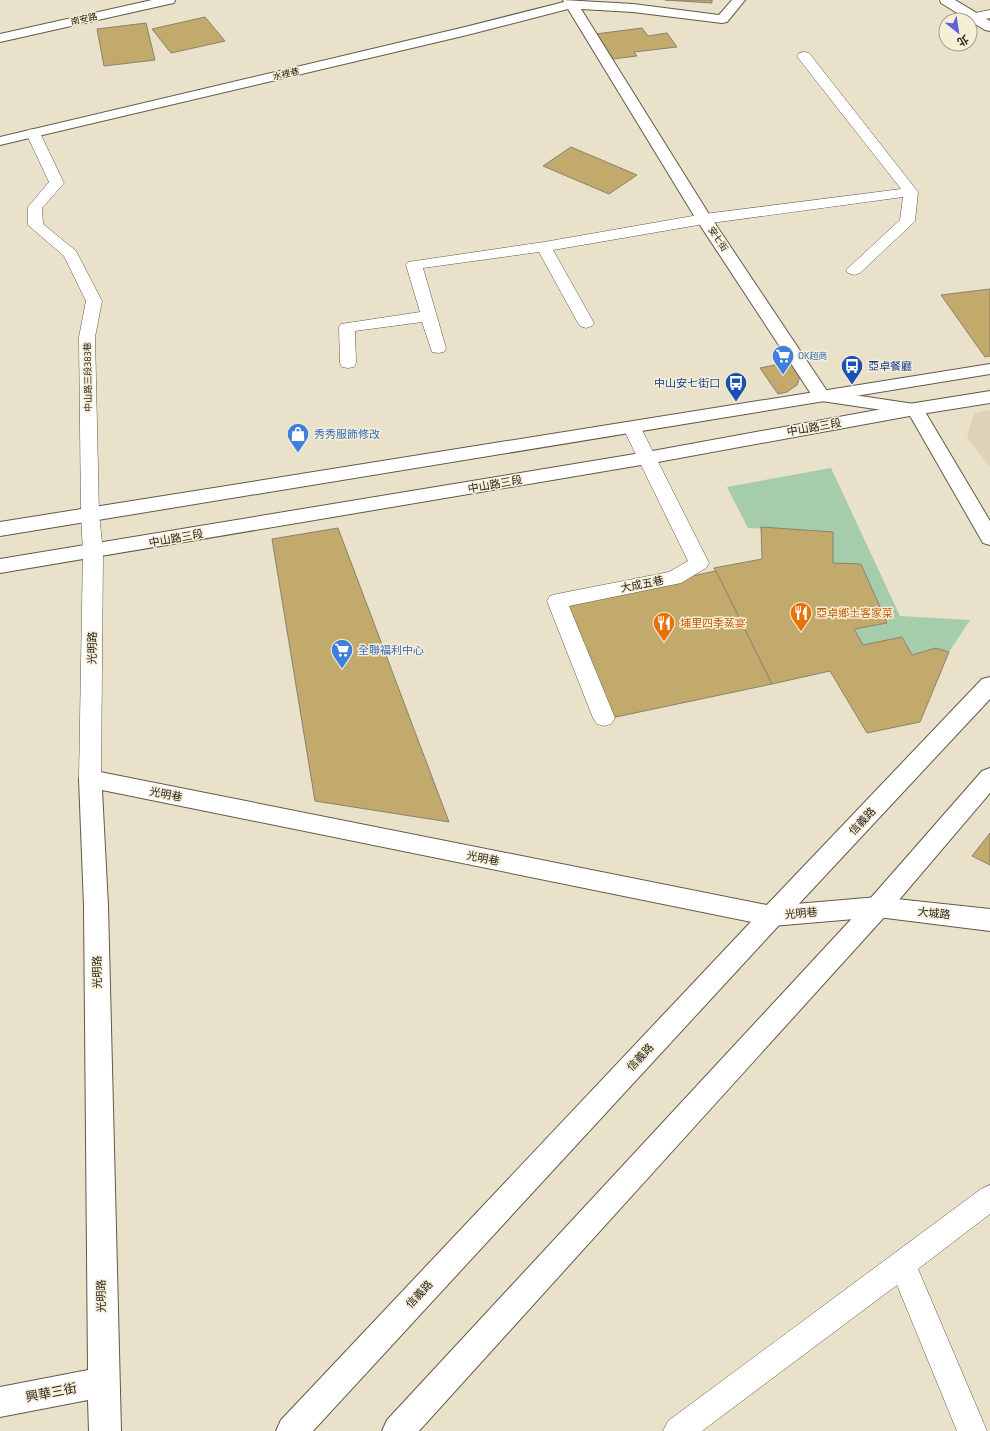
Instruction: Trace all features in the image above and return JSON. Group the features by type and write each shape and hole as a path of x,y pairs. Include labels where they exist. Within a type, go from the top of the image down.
{"street":[{"name":"南安路","path":"0,38 169,0"},
{"name":"水裡巷","path":"0,141 460,33 570,2 722,19 738,0"},
{"path":"946,0 966,12"},
{"name":"安七街","path":"570,2 704,219 821,396"},
{"path":"978,20 990,27"},
{"path":"0,529 990,369"},
{"path":"821,396 915,409 990,538"},
{"name":"中山路三段","path":"0,566 93,552 647,458 915,409 990,397"},
{"name":"信義路","path":"292,1431 772,916 990,685"},
{"path":"398,1431 878,907 990,777"},
{"name":"光明巷","path":"90,779 772,916 878,907"},
{"name":"光明路","path":"90,779 96,906 105,1431"},
{"name":"大城路","path":"878,907 990,920"},
{"name":"興華三街","path":"0,1402 103,1382"}],"lane":[{"path":"978,16 990,14"},
{"path":"804,56 911,192 907,221 854,270"},
{"name":"中山路三段383巷","path":"33,133 57,183 35,207 36,225 72,254 94,301 87,337 90,514"},
{"path":"438,348 414,264 544,247 704,219 911,192"},
{"path":"544,247 586,323"},
{"path":"348,363 347,327 429,316"},
{"name":"大成五巷","path":"604,718 557,600 674,578 700,563 632,428"},
{"name":"光明路","path":"90,514 93,552 90,779"},
{"path":"678,1431 990,1198"},
{"path":"902,1264 972,1431"}],"shaded area":[{"path":"990,410 990,467 967,438 974,413"}],"green space":[{"path":"831,468 900,616 970,620 949,652 936,648 912,655 903,639 863,645 854,629 887,622 861,564 833,563 833,532 748,528 727,487"}],"building":[{"path":"665,0 712,0 712,3"},
{"path":"205,17 225,41 171,53 152,29"},
{"path":"146,23 155,60 104,66 97,29"},
{"path":"642,28 648,36 667,33 677,47 634,52 637,56 613,59 596,34"},
{"path":"571,147 637,175 609,194 543,166"},
{"path":"990,289 990,356 985,357 941,295"},
{"name":"OK超商","path":"794,361 801,373 797,385 787,392 778,394 760,368"},
{"name":"亞卓鄉土客家菜","path":"761,527 833,532 833,563 861,564 887,623 854,629 863,645 902,637 912,655 936,648 949,652 920,722 867,733 830,671 772,684 714,568 762,559"},
{"name":"全聯福利中心","path":"338,528 449,822 315,801 272,539"},
{"name":"埔里四季蒸宴","path":"716,571 772,684 611,718 559,603"},
{"path":"990,833 990,865 972,856"}],"place":[{"name":"OK超商","path":"783,376"},
{"name":"亞卓餐廳","path":"852,386"},
{"name":"中山安七街口","path":"736,402"},
{"name":"秀秀服飾修改","path":"298,454"},
{"name":"亞卓鄉土客家菜","path":"801,632"},
{"name":"埔里四季蒸宴","path":"664,642"},
{"name":"全聯福利中心","path":"342,670"}]}
